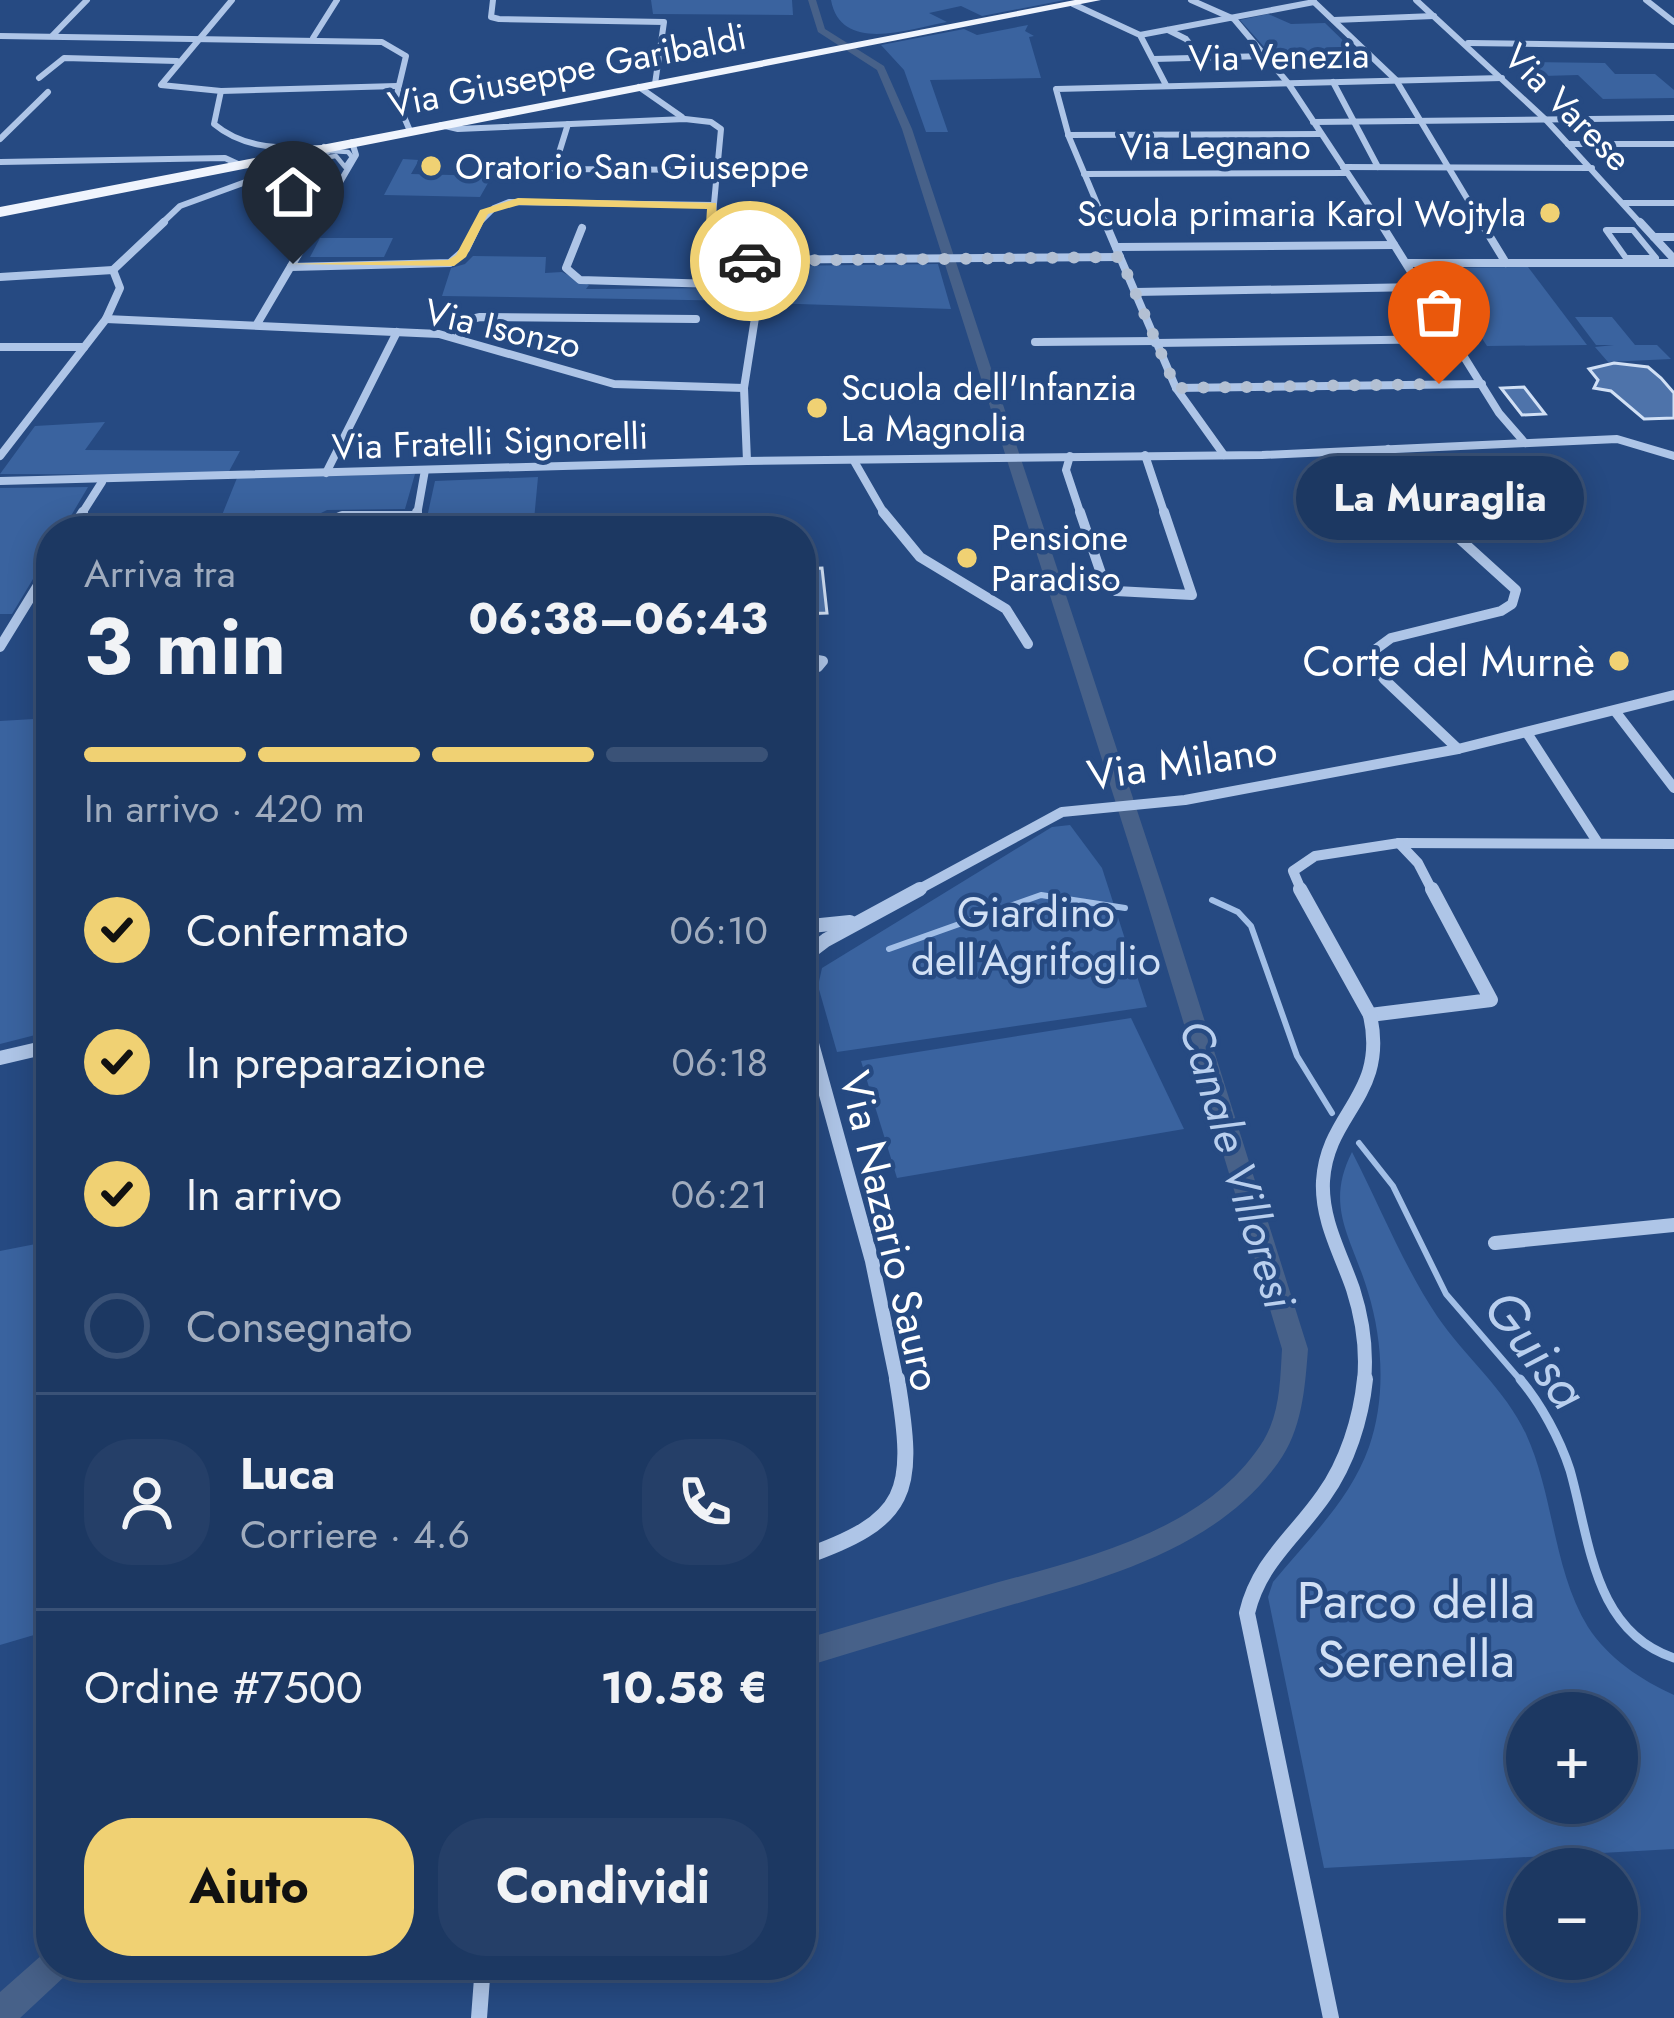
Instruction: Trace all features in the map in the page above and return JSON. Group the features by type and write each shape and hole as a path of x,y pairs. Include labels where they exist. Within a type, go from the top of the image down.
{"main road":[{"name":"Via Giuseppe Garibaldi","path":"0,212 322,148 352,148 440,125 1095,0"}],"street":[{"path":"52,36 88,0"},
{"path":"232,0 161,85 220,91 397,86"},
{"path":"313,38 338,0"},
{"path":"493,0 491,17 499,20 664,22 647,85 685,119"},
{"path":"1191,0 1229,16 1288,82 1525,443"},
{"name":"Via Varese","path":"1416,0 1546,120 1674,261"},
{"path":"1646,0 1674,22"},
{"path":"1140,35 1313,1 1396,80 1506,263"},
{"path":"1073,4 1140,35 1166,85"},
{"path":"1334,20 1435,16"},
{"path":"1167,29 1186,39 1200,58"},
{"path":"0,36 364,39 400,49 406,59 396,98 410,131"},
{"path":"1466,43 1674,46"},
{"path":"1154,59 1267,56"},
{"path":"39,78 64,58 177,61"},
{"name":"Via Venezia","path":"1068,135 1057,88 1502,78"},
{"path":"1333,82 1378,167"},
{"path":"220,91 223,98 214,124 231,138 259,146 322,148"},
{"path":"0,139 48,92"},
{"path":"1313,122 1674,118"},
{"path":"440,125 458,129 685,119 711,122 721,129 711,224 750,285 757,305 744,388 746,461"},
{"path":"568,124 554,169 717,170"},
{"path":"1224,454 1176,388 1068,135 1320,134"},
{"path":"1568,144 1674,144"},
{"path":"322,148 313,160 271,183 258,205 322,212"},
{"path":"352,148 345,167 336,156 316,159 330,151 352,148"},
{"path":"257,323 356,155 352,148"},
{"path":"0,162 225,158 238,164"},
{"path":"0,277 113,269 180,206 287,167"},
{"name":"Via Legnano","path":"1084,174 1592,168"},
{"path":"292,265 445,265 460,257 484,212 509,202 712,206"},
{"path":"1624,203 1674,203"},
{"path":"582,228 566,268 580,280 750,285"},
{"path":"1606,230 1633,230 1656,258 1627,258 1606,230"},
{"path":"1654,237 1674,237"},
{"path":"1116,248 1394,245"},
{"path":"733,260 1120,257"},
{"path":"1408,263 1674,261"},
{"path":"740,271 777,263"},
{"path":"0,455 106,319 120,288 113,269"},
{"path":"1136,292 1421,287"},
{"path":"459,338 459,322 480,317 696,320"},
{"name":"Via Isonzo","path":"106,319 257,323 459,338 614,384 744,388"},
{"path":"326,473 397,332"},
{"path":"1036,341 1454,339"},
{"path":"0,347 84,346"},
{"path":"1176,388 1482,384"},
{"name":"Via Fratelli Signorelli","path":"0,481 1224,454 1621,439 1674,457"},
{"path":"1388,449 1432,515 1516,590 1517,598 1501,611 1391,638 1376,649 1375,667 1384,679 1458,749"},
{"path":"1070,456 1066,470 1105,586 1116,591 1192,595 1145,455"},
{"path":"854,461 910,547 925,561 1010,609 1028,644"},
{"path":"416,516 425,470"},
{"path":"80,516 101,482"},
{"path":"0,647 36,588"},
{"name":"Via Milano","path":"816,949 1038,822 1094,807 1168,803 1458,749 1674,694"},
{"path":"1615,711 1674,788"},
{"path":"1527,733 1598,843"},
{"path":"1331,2018 1247,1613 1252,1583 1326,1492 1359,1414 1366,1373 1364,1333 1323,1200 1323,1172 1331,1146 1373,1074 1378,1047 1370,1015 1363,1010 1293,871 1304,859 1371,841 1674,844"},
{"path":"1370,1015 1491,1000 1418,863 1397,841"},
{"path":"1418,863 1419,841"},
{"name":"Via Milano","path":"816,929 868,918"},
{"path":"0,1058 36,1050"},
{"name":"Via Nazario Sauro","path":"816,1062 896,1358 904,1442 900,1492 884,1520 868,1532 816,1552"},
{"path":"1495,1243 1674,1225"},
{"path":"479,2018 482,1980"}],"green space":[{"path":"651,0 792,0 793,15 653,14"},
{"path":"831,0 1065,0 982,16 961,6 929,13 947,22 879,34 848,27 837,17"},
{"path":"1268,14 1291,24 1325,23 1358,55 1274,58 1240,20"},
{"path":"1028,25 1025,31 1034,36 1029,37 1041,78 930,80 948,132 926,132 904,70 881,45 964,29 977,35"},
{"path":"1529,62 1605,63 1615,74 1655,74 1674,90 1674,98 1603,99 1578,75 1543,76"},
{"path":"403,159 419,160 411,174 492,176 480,197 384,195"},
{"path":"320,238 393,238 384,257 310,257"},
{"path":"473,256 546,257 545,273 562,272 589,285 586,289 737,288 744,291 747,301 442,296 451,268"},
{"path":"938,264 951,309 768,303 756,277 764,269 779,266"},
{"path":"1528,267 1587,345 1487,346 1436,268"},
{"path":"1575,317 1612,317 1635,345 1657,345 1671,359 1608,362 1595,347 1614,345 1596,345"},
{"path":"105,422 85,450 240,451 227,475 0,474 35,426"},
{"path":"415,474 405,509 222,516 237,478"},
{"path":"538,477 534,516 427,516 435,481"},
{"path":"88,487 71,516 36,516 36,574 12,614 0,614 0,488"},
{"path":"36,719 36,1035 0,1044 0,721"},
{"name":"Giardino dell'Agrifoglio","path":"1070,825 1102,868 1147,1007 837,1052 818,986 822,968 1052,827"},
{"path":"1131,1018 1184,1129 897,1178 861,1061"},
{"name":"Parco della Serenella","path":"1352,1152 1425,1297 1526,1434 1567,1581 1588,1627 1626,1667 1674,1695 1674,1849 1506,1848 1506,1858 1324,1868 1268,1597 1273,1582 1351,1485 1369,1447 1378,1409 1377,1330 1344,1222 1340,1189"},
{"path":"36,1244 36,1634 0,1645 0,1251"}],"building":[{"path":"1614,363 1648,367 1661,378 1674,393 1674,418 1644,419 1611,391 1594,388 1598,380 1589,369"},
{"path":"1524,387 1545,414 1522,415 1501,388"},
{"path":"816,568 822,568 827,613 816,613"}],"waterway":[{"name":"Canale Villoresi","path":"812,0 821,30 881,68 907,129 1155,895 1295,1349 1291,1406 1271,1452 1239,1490 1196,1521 1096,1566 816,1650"},
{"name":"Guisa","path":"889,949 1041,895 1125,908"},
{"name":"Guisa","path":"1212,900 1238,912 1251,926 1297,1056 1332,1113"},
{"name":"Guisa","path":"1359,1143 1393,1186 1446,1294 1522,1382"},
{"name":"Guisa","path":"1520,1379 1566,1458 1590,1553 1611,1605 1647,1645 1674,1658"},
{"name":"Canale Villoresi","path":"0,2014 37,1980"}],"way so far":[{"path":"750,261 1120,257 1176,388 1439,384"}],"place":[{"name":"Oratorio San Giuseppe","path":"431,166"},
{"name":"Scuola primaria Karol Wojtyla","path":"1550,213"},
{"name":"La Muraglia","path":"1439,384"},
{"name":"Scuola dell'Infanzia La Magnolia","path":"817,408"},
{"name":"Pensione Paradiso","path":"967,558"},
{"name":"Corte del Murnè","path":"1619,661"}],"route":[{"path":"293,264 445,265 458,260 484,212 518,202 712,206 711,224 733,260 750,261"}]}
